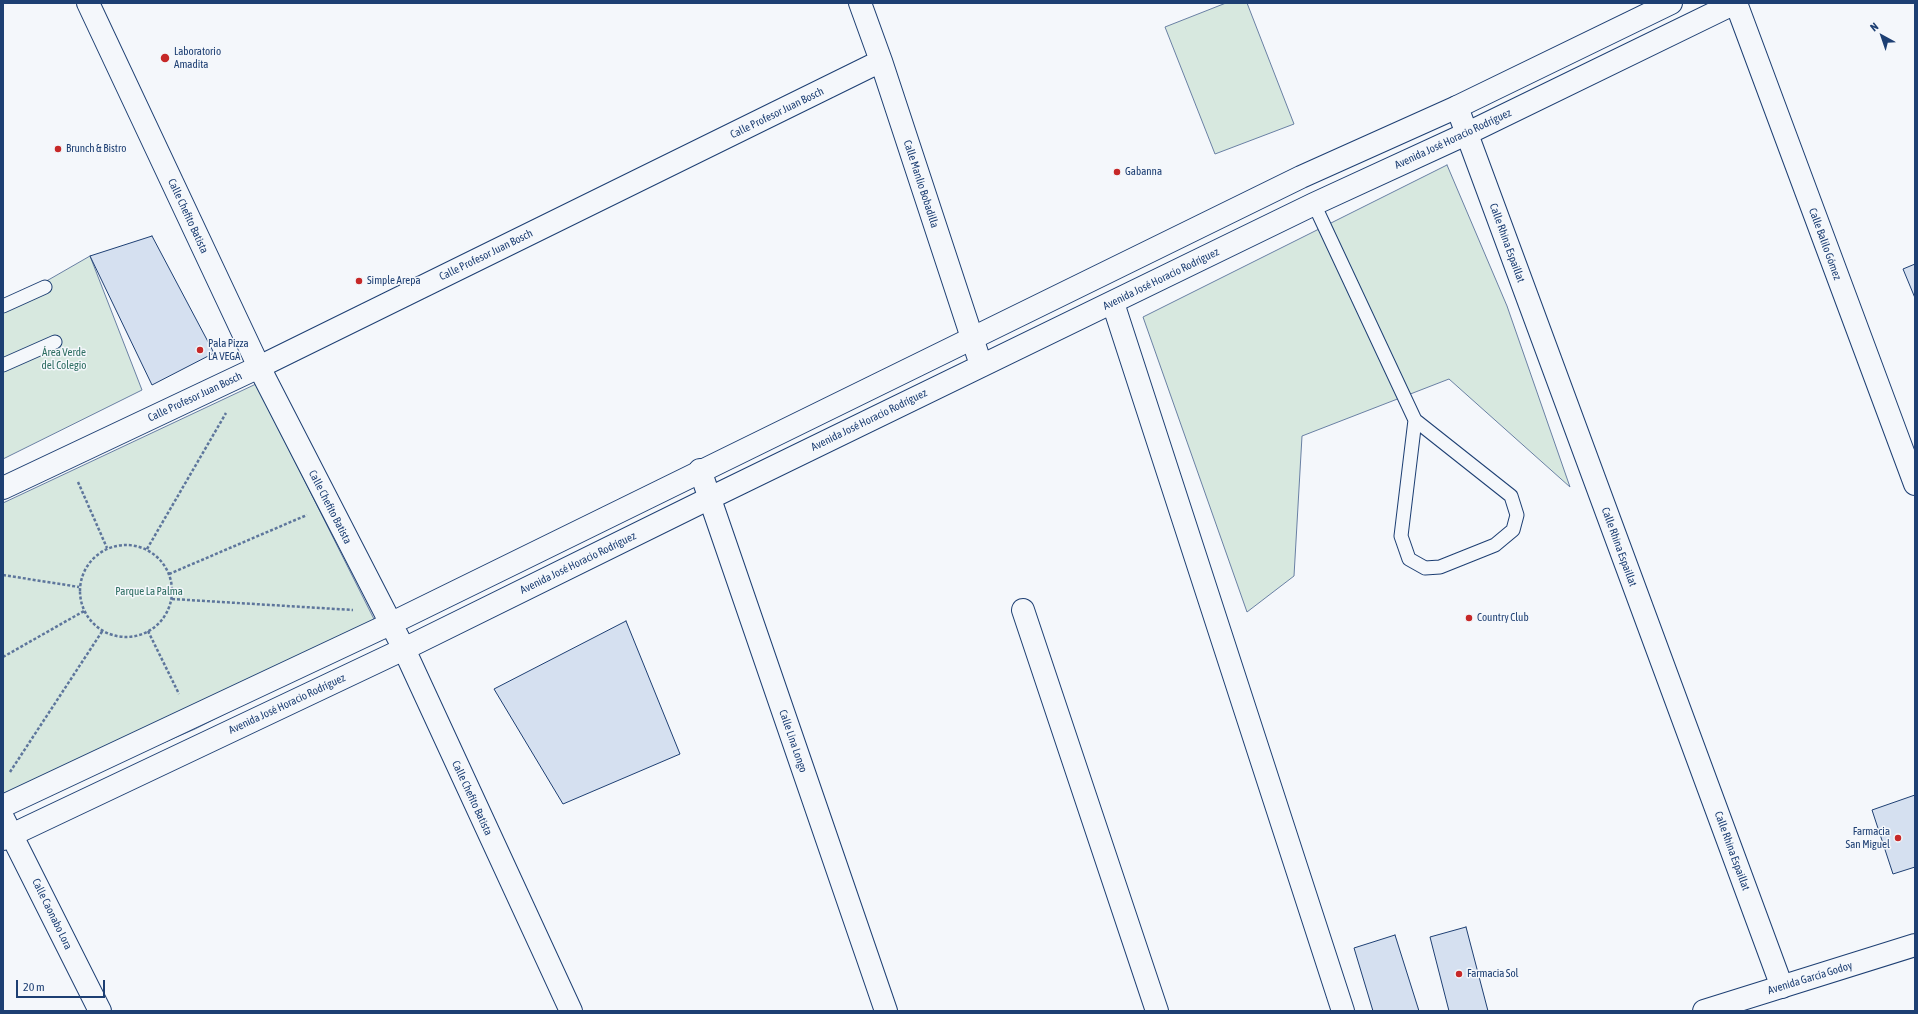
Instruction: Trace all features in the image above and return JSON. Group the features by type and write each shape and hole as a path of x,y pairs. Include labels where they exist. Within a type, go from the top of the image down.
{"street":[{"name":"Calle Chefito Batista","path":"88,3 259,367 404,649 571,1011"},
{"name":"Calle Manlio Bobadilla","path":"860,3 881,62 981,365"},
{"path":"3,806 390,624 700,470 1302,177 1457,107 1671,3"},
{"name":"Avenida José Horacio Rodríguez","path":"6,830 404,649 981,365 1113,303 1314,204 1466,134 1736,3"},
{"name":"Calle Balilo Gómez","path":"1736,3 1915,484"},
{"name":"Calle Profesor Juan Bosch","path":"3,488 259,367 881,62"},
{"name":"Calle Rhina Espaillat","path":"1457,107 1782,987"},
{"path":"1113,303 1343,1011"},
{"name":"Calle Lina Longo","path":"700,470 886,1011"},
{"path":"1023,610 1157,1011"},
{"name":"Calle Caonabo Lora","path":"6,830 100,1011"},
{"name":"Avenida García Godoy","path":"1704,1011 1915,945"}],"lane":[{"path":"1314,204 1415,420 1511,496 1517,515 1512,530 1495,545 1440,567 1425,568 1409,559 1400,536 1415,420"},
{"path":"3,306 46,287"},
{"path":"3,365 55,342"}],"path":[{"path":"147,549 230,406"},
{"path":"77,479 107,548"},
{"path":"169,574 312,513"},
{"path":"124,544 132,544 147,549 159,559 169,574 172,599 161,621 148,631 132,637 108,634 94,625 84,611 79,595 79,587 83,571 94,557 107,548 124,544"},
{"path":"3,575 79,587"},
{"path":"172,599 360,611"},
{"path":"3,657 84,611"},
{"path":"7,776 103,630"},
{"path":"148,631 182,699"}],"green space":[{"path":"1226,3 1247,3 1294,124 1215,154 1165,27"},
{"path":"1447,165 1507,306 1570,487 1449,379 1302,436 1294,576 1247,612 1143,317"},
{"name":"Área Verde del Colegio","path":"90,256 142,390 3,459 3,306"},
{"name":"Parque La Palma","path":"256,384 382,635 195,729 11,809 3,794 3,503"}],"building":[{"path":"152,236 214,353 152,385 90,256"},
{"path":"1915,264 1915,298 1903,269"},
{"path":"626,621 680,754 563,804 494,689"},
{"name":"Farmacia San Miguel","path":"1915,795 1915,867 1893,874 1872,810"},
{"name":"Farmacia Sol","path":"1466,927 1488,1011 1449,1011 1430,937"},
{"path":"1395,935 1419,1011 1373,1011 1354,948"}],"place":[{"name":"Laboratorio Amadita","path":"165,58"},
{"name":"Brunch & Bistro","path":"58,149"},
{"name":"Gabanna","path":"1117,172"},
{"name":"Simple Arepa","path":"359,281"},
{"name":"Pala Pizza LA VEGA","path":"200,350"},
{"name":"Country Club","path":"1469,618"},
{"name":"Farmacia San Miguel","path":"1898,838"},
{"name":"Farmacia Sol","path":"1459,974"}]}
